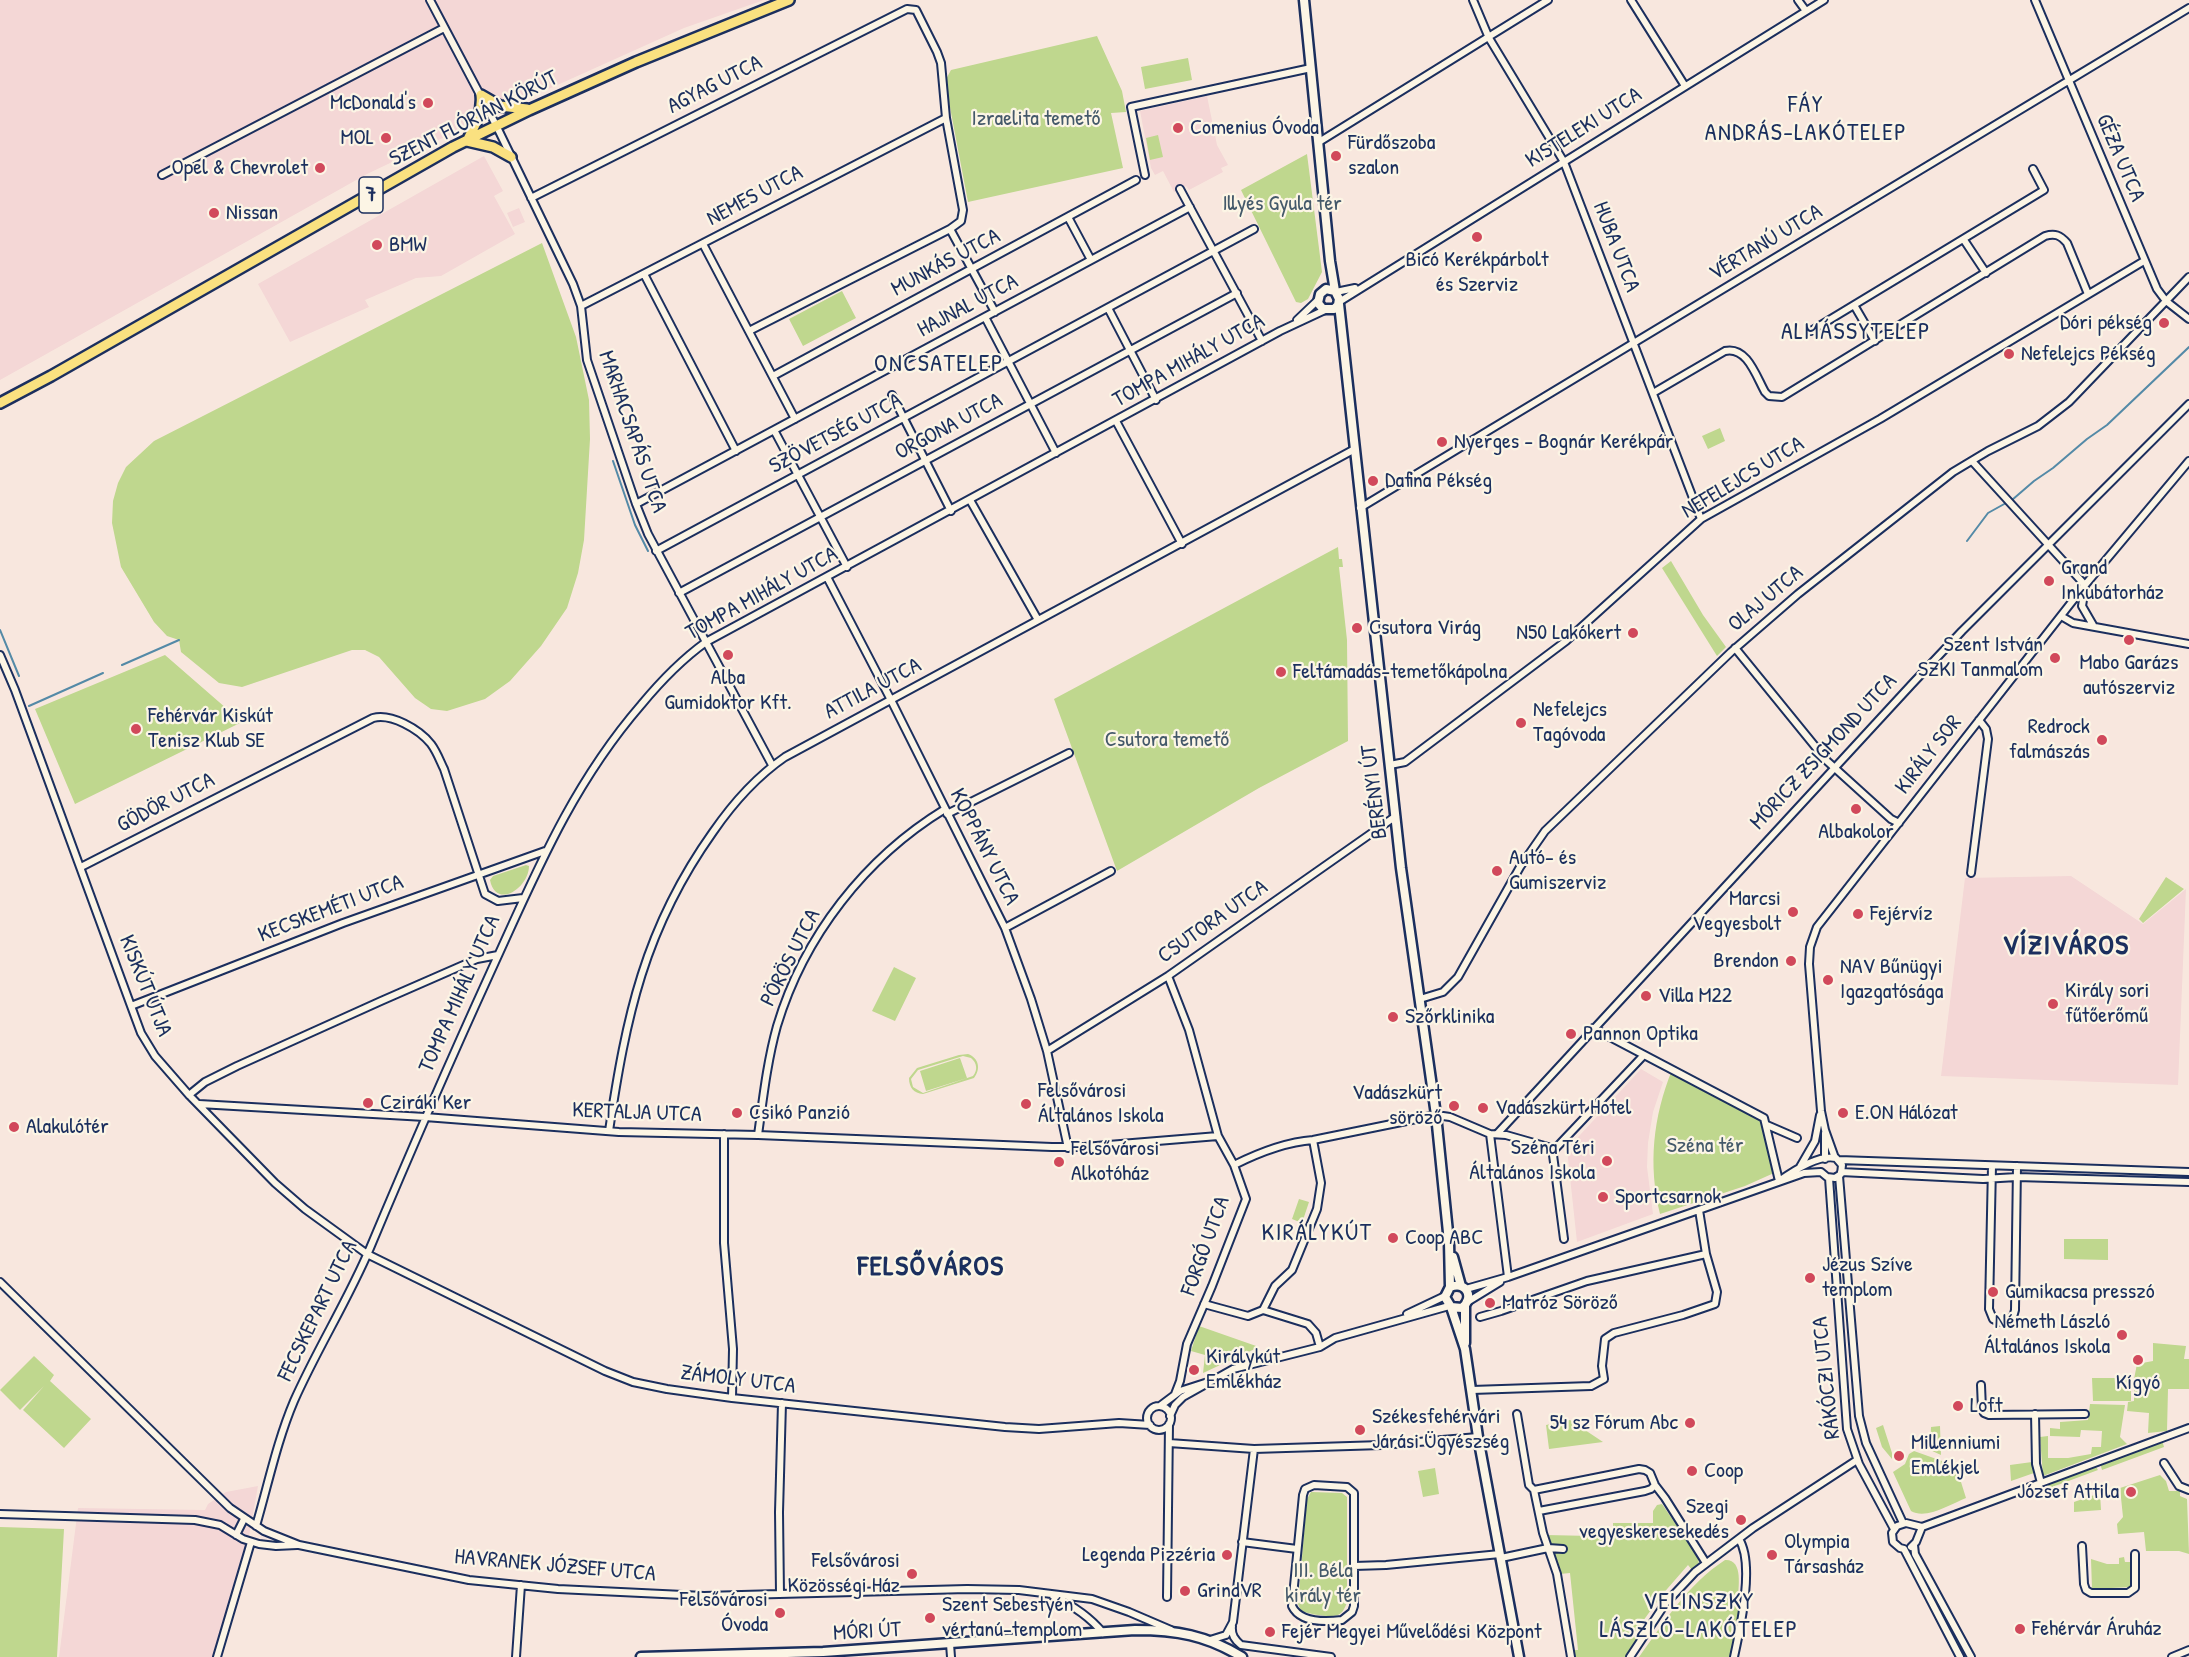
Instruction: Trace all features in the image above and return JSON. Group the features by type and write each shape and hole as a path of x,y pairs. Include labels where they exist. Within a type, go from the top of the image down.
{"main road":[{"name":"SZENT FLÓRIÁN KÖRÚT","path":"0,403 496,125 678,44 789,0"},
{"name":"BERÉNYI ÚT","path":"1304,0 1330,261 1339,303 1341,338 1351,410 1353,450 1401,868 1436,1115 1449,1242 1450,1287"},
{"path":"480,95 500,106 529,110"},
{"path":"480,95 482,105 479,117 467,141 493,147 511,157"},
{"name":"BERÉNYI ÚT","path":"1330,261 1319,305 1334,319 1341,338"},
{"path":"1320,296 1328,289 1335,291"},
{"path":"1326,310 1334,309 1339,303"},
{"name":"BERÉNYI ÚT","path":"1449,1242 1463,1287 1469,1294 1465,1349"},
{"path":"1463,1287 1450,1287 1445,1296 1465,1349 1478,1437 1519,1657"},
{"path":"1450,1306 1458,1309 1467,1304"},
{"name":"MÓRI ÚT","path":"640,1657 823,1652 1135,1630 1196,1635 1239,1655"}],"street":[{"name":"MARHACSAPÁS UTCA","path":"430,0 496,125 573,284 581,306 587,360 636,504 656,551 772,765"},
{"name":"HUBA UTCA","path":"1473,0 1489,38 1564,162 1701,519"},
{"path":"1319,142 1548,0"},
{"path":"1631,0 1685,86"},
{"path":"1798,0 1806,11"},
{"name":"KISTELEKI UTCA","path":"1339,303 1362,286 1824,0"},
{"name":"GÉZA UTCA","path":"2035,0 2157,289 2166,301 2189,319"},
{"name":"VÉRTANÚ UTCA","path":"1360,508 2189,8"},
{"name":"AGYAG UTCA","path":"531,198 907,9 915,10 937,52 946,118"},
{"path":"162,176 444,28"},
{"path":"1145,175 1131,107 1311,68"},
{"path":"749,331 957,225 963,217 946,118"},
{"name":"NEMES UTCA","path":"581,306 946,118"},
{"path":"1811,331 2044,190 2032,169"},
{"name":"MUNKÁS UTCA","path":"773,376 1136,180"},
{"path":"1180,189 1262,341"},
{"name":"HAJNAL UTCA","path":"636,504 1190,207"},
{"path":"1068,217 1091,260"},
{"path":"950,229 995,312"},
{"name":"SZÖVETSÉG UTCA","path":"656,551 1254,229"},
{"path":"1653,393 1725,351 1731,350 1742,354 1769,396 1782,397 2045,236 2056,235 2067,243 2088,294"},
{"path":"1964,240 1986,273"},
{"path":"703,244 795,419"},
{"name":"NEFELEJCS UTCA","path":"1390,765 1406,762 1546,658 1701,519 1880,419 2144,261"},
{"path":"644,274 736,451"},
{"name":"OLAJ UTCA","path":"1420,999 1443,992 1458,977 1520,867 1545,831 1735,648 1798,594 1939,483 1988,451 2038,426 2057,412 2189,277"},
{"name":"KISTELEKI UTCA","path":"1335,291 1362,286"},
{"name":"ORGONA UTCA","path":"679,593 1237,293"},
{"name":"TOMPA MIHÁLY UTCA","path":"1292,325 1320,296"},
{"path":"1854,305 1875,341"},
{"path":"1108,308 1156,400"},
{"name":"TOMPA MIHÁLY UTCA","path":"425,1117 545,851 582,785 622,726 660,683 706,642 1262,341 1326,310"},
{"path":"985,317 1056,453"},
{"path":"892,396 951,511"},
{"name":"MÓRICZ ZSIGMOND UTCA","path":"1494,1134 1962,631 2189,404"},
{"path":"1116,422 1182,544"},
{"path":"774,430 847,567"},
{"name":"ATTILA UTCA","path":"609,1131 630,1014 643,967 662,919 694,860 711,835 739,798 772,765 1353,450"},
{"path":"1972,461 2085,585 2082,606 2093,625"},
{"name":"KIRÁLY SOR","path":"1837,1159 1825,1130 1821,1111 1809,964 1812,940 1821,922 2085,585 2189,461"},
{"path":"969,500 1038,620"},
{"name":"KOPPÁNY UTCA","path":"827,577 1005,928 1047,1051 1068,1148"},
{"path":"2061,616 2073,623 2189,644"},
{"path":"1735,648 1834,767 1891,819 1899,823"},
{"name":"KISKÚT ÚTJA","path":"0,655 147,1044 189,1095 294,1200 367,1254"},
{"name":"GÖDÖR UTCA","path":"81,867 373,718 383,716 397,719 424,737 438,755 478,874"},
{"path":"1971,873 1988,739 1986,729 1979,720"},
{"name":"PÖRÖS UTCA","path":"758,1135 777,1027 795,980 836,908 869,869 919,825 1069,753"},
{"name":"CSUTORA UTCA","path":"1047,1051 1168,976 1396,816"},
{"name":"KECSKEMÉTI UTCA","path":"131,1006 343,923 545,851"},
{"path":"1005,928 1112,871"},
{"path":"478,874 485,894 493,900 505,902 523,898"},
{"path":"189,1095 205,1082 299,1038 477,959 498,955"},
{"name":"FORGÓ UTCA","path":"1168,976 1189,1030 1218,1136 1234,1165 1246,1199 1187,1344 1180,1381 1174,1394"},
{"path":"1593,1028 1764,1118 1779,1181"},
{"path":"1564,1239 1555,1149 1644,1056"},
{"name":"KERTALJA UTCA","path":"199,1104 425,1117 609,1131 1068,1148 1218,1136"},
{"name":"KIRÁLY SOR","path":"1800,1167 1815,1141 1821,1111"},
{"path":"1234,1165 1298,1142 1436,1115 1450,1117 1494,1134 1555,1149"},
{"name":"FECSKEPART UTCA","path":"256,1526 290,1412 367,1254 425,1117"},
{"path":"1767,1125 1797,1138"},
{"name":"KIRÁLY SOR","path":"1825,1130 1825,1159"},
{"path":"724,1134 724,1243 733,1349 732,1398"},
{"path":"1494,1134 1508,1277"},
{"path":"1263,1310 1275,1286 1292,1270 1317,1209 1321,1183 1313,1140"},
{"path":"1779,1181 1800,1167 1825,1159 2189,1172"},
{"path":"1821,1172 1821,1165 1825,1159"},
{"path":"1837,1159 1842,1167 1840,1174"},
{"path":"1992,1166 1989,1297 1990,1316 1998,1322 2007,1322 2016,1310 2017,1166"},
{"path":"1463,1287 1508,1277 1804,1173 1821,1172 1829,1178 1840,1174 2189,1182"},
{"name":"RÁKÓCZI UTCA","path":"1840,1174 1859,1416 1866,1443 1906,1524 1914,1528 1916,1554 1971,1657"},
{"name":"RÁKÓCZI UTCA","path":"1829,1178 1849,1439 1857,1460 1894,1529 1893,1542 1904,1549 1960,1657"},
{"path":"1472,1390 1591,1386 1604,1379 1602,1366 1605,1339 1609,1336 1715,1304 1717,1292 1706,1254 1699,1210"},
{"name":"ZÁMOLY UTCA","path":"367,1254 619,1376 653,1387 732,1398 1039,1429 1133,1423 1150,1425"},
{"path":"1480,1317 1587,1281 1706,1254"},
{"path":"1467,1304 1508,1277"},
{"name":"HAVRANEK JÓZSEF UTCA","path":"0,1282 216,1496 244,1519 264,1531 299,1545 470,1580 604,1592 704,1596 978,1589 1019,1590 1050,1595"},
{"path":"1393,1321 1445,1296"},
{"path":"1204,1304 1248,1316 1263,1310 1308,1324 1316,1333 1320,1347"},
{"path":"1167,1597 1169,1424 1175,1406 1183,1397 1233,1369 1320,1347 1335,1338 1450,1306"},
{"path":"1133,1423 1174,1394 1192,1386 1211,1382"},
{"path":"1981,1385 1982,1409 1989,1415 2085,1414"},
{"path":"780,1594 779,1482 782,1403"},
{"path":"1160,1406 1167,1410 1170,1416"},
{"path":"1148,1413 1150,1425 1169,1443 1254,1449 1382,1445 1478,1437"},
{"path":"1517,1414 1529,1485 1534,1490 1543,1533 1557,1574 1571,1657"},
{"path":"2035,1414 2036,1464 2041,1483"},
{"path":"1157,1430 1169,1424"},
{"path":"1894,1529 1906,1524 1922,1527 2189,1428"},
{"path":"1254,1449 1232,1632 1236,1641 1241,1645 1331,1657"},
{"path":"1630,1657 1675,1592 1706,1563 1857,1460"},
{"path":"2164,1463 2179,1486 2189,1490"},
{"path":"1534,1490 1642,1469 1650,1473 1654,1485 1665,1498 1706,1563"},
{"path":"1314,1485 1351,1488 1354,1499 1352,1612 1342,1620 1307,1619 1295,1612 1292,1606 1297,1549 1305,1490 1314,1485"},
{"path":"1539,1510 1651,1490 1654,1485"},
{"path":"0,1514 195,1520 220,1525 255,1543 276,1546 299,1545"},
{"path":"236,1534 244,1519"},
{"path":"1904,1549 1916,1542 1922,1527"},
{"path":"217,1657 255,1543 264,1531"},
{"path":"1734,1657 1743,1614 1745,1590 1744,1550 1739,1539"},
{"path":"1242,1542 1297,1549"},
{"path":"2082,1546 2084,1584 2086,1590 2091,1593 2133,1591 2135,1588 2135,1554"},
{"path":"1354,1566 1501,1556 1548,1548 1563,1549"},
{"path":"516,1657 520,1585"},
{"path":"1050,1595 1072,1596 1105,1603 1175,1632"},
{"path":"1050,1595 1074,1607 1096,1624 1103,1633"},
{"path":"1209,1640 1226,1635 1233,1622"},
{"path":"950,1644 951,1657"},
{"path":"2172,1657 2189,1650"}],"shaded area":[{"path":"0,0 764,0 684,28 367,174 0,380"},
{"name":"Comenius Óvoda","path":"1207,96 1217,145 1228,165 1221,168 1223,172 1189,190 1186,186 1174,192 1163,171 1155,175 1151,168 1140,111"},
{"path":"484,156 503,191 494,196 515,234 441,276 416,278 365,300 369,307 290,342 258,284"},
{"path":"519,208 525,222 513,227 507,213"},
{"path":"2071,876 2143,924 2186,889 2178,1085 1941,1076 1965,878"},
{"name":"Széna Téri Általános Iskola","path":"1641,1069 1663,1082 1653,1112 1648,1143 1647,1167 1653,1214 1577,1242 1567,1149"},
{"path":"258,1486 247,1547 218,1657 59,1657 78,1508 205,1510 208,1504 226,1492"}],"green space":[{"name":"Izraelita temető","path":"1097,36 1122,91 1126,112 1111,113 1123,168 968,202 945,81 951,70"},
{"path":"1188,58 1192,80 1145,89 1141,67"},
{"path":"1158,135 1163,157 1150,160 1146,138"},
{"name":"Illyés Gyula tér","path":"1307,154 1322,272 1308,299 1301,303 1296,302 1241,190"},
{"path":"542,243 576,337 589,400 590,439 584,540 578,573 567,608 541,646 510,681 485,699 447,711 431,709 415,698 379,657 365,650 352,650 242,687 219,683 181,652 179,640 167,636 154,622 121,567 112,523 113,501 126,467 154,441"},
{"path":"842,291 856,318 803,346 789,319"},
{"path":"1720,428 1725,441 1708,449 1702,436"},
{"name":"Csutora temető","path":"1338,547 1339,559 1342,559 1343,567 1339,567 1347,640 1348,741 1259,788 1117,871 1054,699"},
{"path":"1671,561 1703,615 1726,647 1717,656 1662,568"},
{"name":"Fehérvár Kiskút Tenisz Klub SE","path":"165,655 242,722 75,804 35,709"},
{"path":"529,866 524,882 512,893 499,894 493,889 490,880 493,876"},
{"path":"2166,877 2184,889 2143,923 2139,919"},
{"path":"894,967 916,978 895,1021 872,1011"},
{"path":"968,1054 977,1061 978,1071 974,1078 923,1094 911,1087 909,1078 917,1068","holes":["963,1056 971,1058 976,1067 973,1076 923,1093 913,1087 911,1079 918,1070"]},
{"path":"960,1058 967,1078 926,1091 920,1071"},
{"name":"Széna tér","path":"1672,1070 1759,1118 1763,1123 1774,1173 1745,1186 1660,1214 1654,1177 1654,1141 1660,1105"},
{"path":"1299,1199 1309,1202 1302,1223 1292,1219"},
{"path":"2064,1239 2108,1239 2108,1260 2064,1259"},
{"path":"1199,1326 1259,1347 1203,1373 1205,1355 1191,1351"},
{"path":"2153,1343 2186,1346 2184,1359 2189,1359 2189,1389 2168,1389 2167,1431 2148,1433 2149,1413 2127,1411 2128,1402 2134,1401 2137,1364 2153,1361"},
{"path":"34,1356 54,1375 50,1381 91,1419 64,1448 23,1410 44,1386 20,1410 0,1390"},
{"path":"2092,1378 2131,1378 2131,1401 2093,1401"},
{"path":"2090,1404 2125,1405 2120,1437 2127,1444 2043,1476 2040,1437 2048,1436 2048,1458 2068,1458 2091,1454 2092,1447 2101,1447 2102,1431 2081,1430 2080,1437 2050,1436 2050,1428 2060,1429 2060,1422 2088,1420"},
{"path":"1570,1420 1603,1442 1549,1449 1546,1425"},
{"path":"1883,1425 1892,1459 1882,1447 1876,1428"},
{"path":"1940,1426 1941,1455 1930,1450 1931,1427"},
{"path":"2162,1440 2164,1447 2102,1470 2100,1463"},
{"path":"1914,1451 1956,1466 1966,1498 1924,1514 1911,1511 1893,1472 1905,1464 1909,1454"},
{"path":"2032,1462 2034,1473 2011,1481 2010,1465"},
{"path":"2095,1465 2098,1470 2047,1489 2046,1483"},
{"path":"1435,1468 1439,1494 1423,1497 1418,1471"},
{"path":"2160,1475 2166,1481 2169,1491 2180,1491 2180,1496 2187,1499 2189,1554 2179,1551 2146,1551 2144,1532 2118,1534 2117,1524 2123,1517 2120,1488"},
{"name":"III. Béla király tér","path":"1311,1492 1342,1493 1347,1497 1347,1603 1341,1613 1334,1616 1301,1611 1298,1604 1307,1499"},
{"path":"2100,1493 2101,1510 2074,1512 2074,1502"},
{"path":"1662,1504 1698,1557 1699,1565 1692,1570 1688,1565 1661,1596 1633,1635 1641,1642 1630,1657 1575,1657 1574,1650 1578,1650 1570,1573 1560,1574 1546,1535 1592,1536 1592,1529 1613,1529 1613,1523 1653,1523 1653,1511 1657,1505"},
{"path":"0,1527 64,1529 57,1657 0,1657"},
{"path":"2124,1557 2125,1562 2130,1562 2131,1587 2092,1589 2091,1559 2107,1564 2119,1564 2119,1558"},
{"path":"1725,1560 1735,1564 1739,1575 1738,1600 1743,1614 1734,1657 1639,1657 1688,1592"}],"waterway":[{"path":"2012,500 2107,425 2189,347"},
{"path":"613,461 635,525 648,551"},
{"path":"1967,541 1988,513 2006,503"},
{"path":"0,630 19,676"},
{"path":"122,665 179,640"},
{"path":"29,706 103,673"}],"place":[{"name":"McDonald's","path":"428,103"},
{"name":"Comenius Óvoda","path":"1178,128"},
{"name":"MOL","path":"386,138"},
{"name":"Fürdőszoba szalon","path":"1336,156"},
{"name":"Opel & Chevrolet","path":"320,168"},
{"name":"Nissan","path":"214,213"},
{"name":"Bicó Kerékpárbolt és Szerviz","path":"1477,237"},
{"name":"BMW","path":"377,245"},
{"name":"Dóri pékség","path":"2164,323"},
{"name":"Nefelejcs Pékség","path":"2009,354"},
{"name":"Nyerges - Bognár Kerékpár","path":"1442,442"},
{"name":"Dafina Pékség","path":"1373,481"},
{"name":"Grand Inkubátorház","path":"2049,581"},
{"name":"Csutora Virág","path":"1357,628"},
{"name":"N50 Lakókert","path":"1633,633"},
{"name":"Mabo Garázs autószerviz","path":"2129,640"},
{"name":"Alba Gumidoktor Kft.","path":"728,655"},
{"name":"Szent István SZKI Tanmalom","path":"2055,658"},
{"name":"Feltámadás-temetőkápolna","path":"1281,672"},
{"name":"Nefelejcs Tagóvoda","path":"1521,723"},
{"name":"Fehérvár Kiskút Tenisz Klub SE","path":"136,729"},
{"name":"Redrock falmászás","path":"2102,740"},
{"name":"Albakolor","path":"1856,809"},
{"name":"Autó- és Gumiszerviz","path":"1497,871"},
{"name":"Marcsi Vegyesbolt","path":"1793,912"},
{"name":"Fejérvíz","path":"1858,914"},
{"name":"Brendon","path":"1791,961"},
{"name":"NAV Bűnügyi Igazgatósága","path":"1828,980"},
{"name":"Villa M22","path":"1646,996"},
{"name":"Király sori fűtőerőmű","path":"2053,1004"},
{"name":"Szőrklinika","path":"1393,1017"},
{"name":"Pannon Optika","path":"1571,1034"},
{"name":"Cziráki Ker","path":"368,1103"},
{"name":"Felsővárosi Általános Iskola","path":"1026,1104"},
{"name":"Vadászkürt söröző","path":"1454,1106"},
{"name":"Vadászkürt Hotel","path":"1483,1108"},
{"name":"Csikó Panzió","path":"737,1113"},
{"name":"E.ON Hálózat","path":"1843,1113"},
{"name":"Alakulótér","path":"14,1127"},
{"name":"Széna Téri Általános Iskola","path":"1607,1161"},
{"name":"Felsővárosi Alkotóház","path":"1059,1162"},
{"name":"Sportcsarnok","path":"1603,1197"},
{"name":"Coop ABC","path":"1393,1238"},
{"name":"Jézus Szíve templom","path":"1810,1278"},
{"name":"Gumikacsa presszó","path":"1993,1292"},
{"name":"Matróz Söröző","path":"1490,1303"},
{"name":"Németh László Általános Iskola","path":"2122,1335"},
{"name":"Kígyó","path":"2138,1360"},
{"name":"Királykút Emlékház","path":"1194,1370"},
{"name":"Loft","path":"1958,1406"},
{"name":"54 sz Fórum Abc","path":"1690,1423"},
{"name":"Székesfehérvári Járási Ügyészség","path":"1360,1430"},
{"name":"Millenniumi Emlékjel","path":"1899,1456"},
{"name":"Coop","path":"1692,1471"},
{"name":"József Attila","path":"2131,1492"},
{"name":"Szegi vegyeskeresekedés","path":"1741,1520"},
{"name":"Legenda Pizzéria","path":"1227,1555"},
{"name":"Olympia Társasház","path":"1772,1555"},
{"name":"Felsővárosi Közösségi Ház","path":"912,1574"},
{"name":"GrindVR","path":"1185,1591"},
{"name":"Felsővárosi Óvoda","path":"780,1613"},
{"name":"Szent Sebestyén vértanú-templom","path":"930,1618"},
{"name":"Fehérvár Áruház","path":"2020,1629"},
{"name":"Fejér Megyei Művelődési Központ","path":"1270,1632"}],"district":[{"name":"FÁY ANDRÁS-LAKÓTELEP","path":"1806,120"},
{"name":"ALMÁSSYTELEP","path":"1856,333"},
{"name":"ONCSATELEP","path":"939,365"},
{"name":"VÍZIVÁROS","path":"2066,947"},
{"name":"KIRÁLYKÚT","path":"1317,1234"},
{"name":"FELSŐVÁROS","path":"931,1268"},
{"name":"VELINSZKY LÁSZLÓ-LAKÓTELEP","path":"1699,1617"}]}
